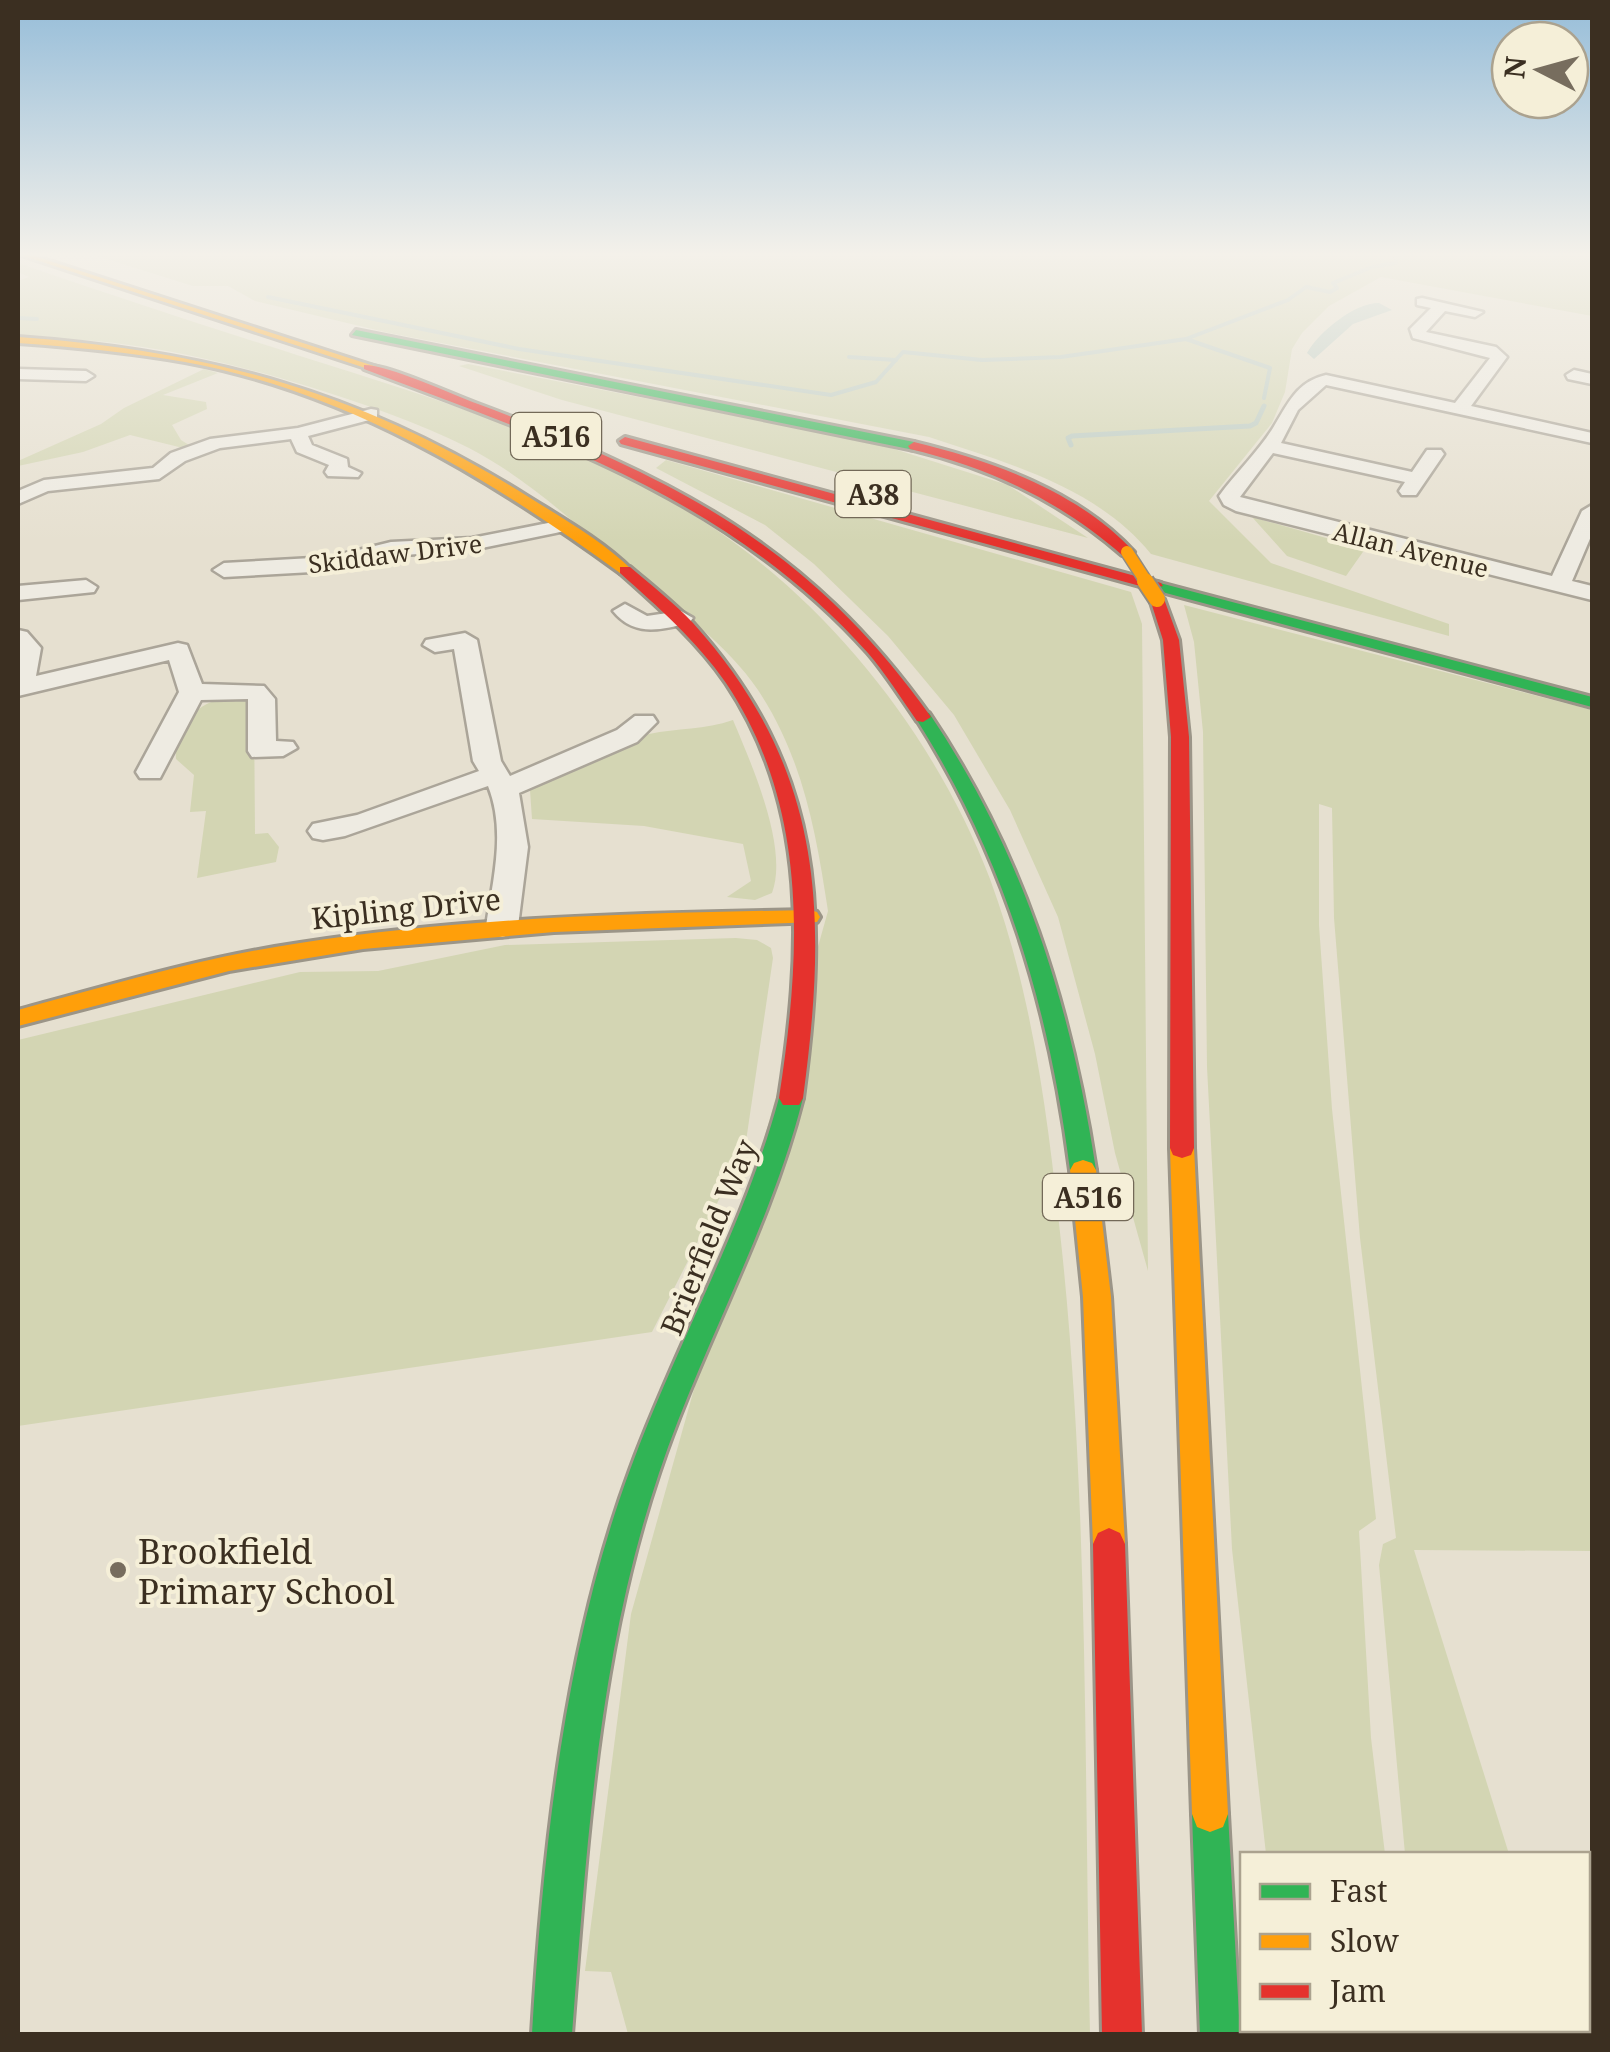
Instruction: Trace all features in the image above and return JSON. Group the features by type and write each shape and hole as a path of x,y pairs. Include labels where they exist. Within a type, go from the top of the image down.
{"main road":[{"name":"Brierfield Way","path":"150,350 176,354 371,414 478,465 564,526 680,618 720,660 754,712 780,766 802,842 810,918 804,1040 774,1161 744,1246 666,1417 635,1498 605,1606 584,1708 552,2034"},
{"name":"A38","path":"315,350 928,526 1592,702"},
{"path":"366,350 503,392"},
{"name":"A516","path":"442,350 930,448 1002,472 1098,525 1127,552 1157,600 1172,640 1180,737 1179,1021 1185,1293 1220,2034"},
{"name":"A516","path":"368,367 582,447 660,483 768,552 821,597 886,664 914,700 977,802 1008,868 1044,971 1087,1190 1106,1387 1122,2034"},
{"name":"A38","path":"617,424 960,518 1592,681"},
{"name":"Kipling Drive","path":"18,1018 295,951 502,926 810,918"}],"street":[{"path":"1459,410 1499,357 1489,350"},
{"path":"18,374 87,376"},
{"path":"1574,375 1592,378"},
{"path":"1434,454 1414,485 1269,446 1283,428 1290,409 1308,388 1326,380 1592,438"},
{"path":"148,500 159,473 169,461 205,446 298,432 371,414"},
{"path":"298,432 304,448 340,463 335,472 351,473"},
{"name":"Allan Avenue","path":"1269,446 1229,496 1231,501 1592,593"},
{"path":"18,498 44,486 159,473"},
{"path":"1559,585 1592,511"},
{"name":"Skiddaw Drive","path":"224,570 330,564 391,549 484,542 564,526"},
{"path":"18,593 86,587"},
{"path":"624,611 642,624 680,618"},
{"path":"18,637 28,648 22,687 178,650 192,692 150,772"},
{"path":"435,644 465,640 480,702 483,744 499,782 514,847 502,926"},
{"path":"192,692 255,691 262,699 262,751 283,748"},
{"path":"324,830 362,824 455,786 499,782 628,736 644,722"}],"green space":[{"path":"164,350 281,350 514,428 667,499 760,562 802,599 878,683 942,778 968,828 1005,924 1029,1016 1051,1157 1077,1446 1090,2034 628,2034 611,1972 585,1971 631,1614 828,911 805,796 786,742 746,673 702,629 514,475 469,448 389,414 307,386"},
{"path":"476,350 1292,350 1285,392 1272,423 1209,501 1271,563 1449,624 1449,636 1151,554 1129,531 1078,494 1019,468 929,437"},
{"path":"468,364 872,442 1008,485 1088,538 562,400 459,366"},
{"path":"204,369 218,373 163,395 206,402 207,409 172,425 189,445 183,448 130,435 83,452 18,466 18,461 101,424 124,408"},
{"path":"666,460 1131,592 1142,624 1148,1271 1058,917 1010,810 954,715 888,636 814,564 765,525 656,468"},
{"path":"1252,517 1365,549 1346,576 1287,556"},
{"path":"1184,605 1592,710 1592,1551 1414,1550 1508,1852 1405,1852 1379,1565 1383,1544 1396,1538 1360,1238 1334,918 1332,808 1319,804 1319,925 1332,1109 1376,1519 1359,1531 1371,1738 1385,1852 1266,1852 1232,1549 1207,1067 1203,732 1194,642"},
{"path":"246,697 254,704 255,834 268,833 279,847 276,862 197,878 206,811 190,812 194,775 176,759 177,746 190,719 203,706 217,700"},
{"path":"733,720 772,830 776,874 772,893 755,900 727,897 751,881 743,844 644,826 532,819 530,790 586,757 649,734"},
{"path":"757,940 771,948 773,958 745,1148 652,1332 18,1426 18,1040 300,972 378,971 505,945"}],"shaded area":[{"path":"1309,350 1324,350 1314,359 1307,353"}],"waterway":[{"path":"524,350 831,395 876,382 896,360"},
{"path":"896,360 903,352 982,360 1061,357 1111,350"},
{"path":"1217,350 1270,368 1264,398"},
{"path":"849,357 896,360"},
{"path":"1071,445 1068,438 1072,436 1250,426 1256,423 1264,406"}],"traffic: fast":[{"path":"439,350 914,446"},
{"path":"1156,586 1592,702"},
{"path":"923,717 984,820 1031,933 1063,1051 1083,1170"},
{"path":"552,2034 580,1750 605,1610 622,1541 662,1425 762,1195 791,1098"},
{"path":"1210,1814 1220,2034"}],"traffic: slow":[{"path":"124,350 188,359 266,378 341,404 484,474 625,570"},
{"path":"318,350 403,377"},
{"path":"1127,552 1157,599"},
{"path":"18,1018 229,963 363,941 554,925 810,917"},
{"path":"1182,1148 1210,1814"},
{"path":"1083,1170 1097,1297 1109,1544"}],"traffic: jam":[{"path":"368,367 571,444 716,517 761,547 830,606 876,652 923,717"},
{"path":"625,441 1156,586"},
{"path":"914,446 972,462 1028,484 1080,514 1127,552"},
{"path":"625,570 686,624 733,681 767,742 790,806 803,873 807,944 791,1098"},
{"path":"1157,599 1171,640 1180,737 1182,1148"},
{"path":"1109,1544 1122,2034"}],"place":[{"name":"Brookfield Primary School","path":"118,1570"}]}
